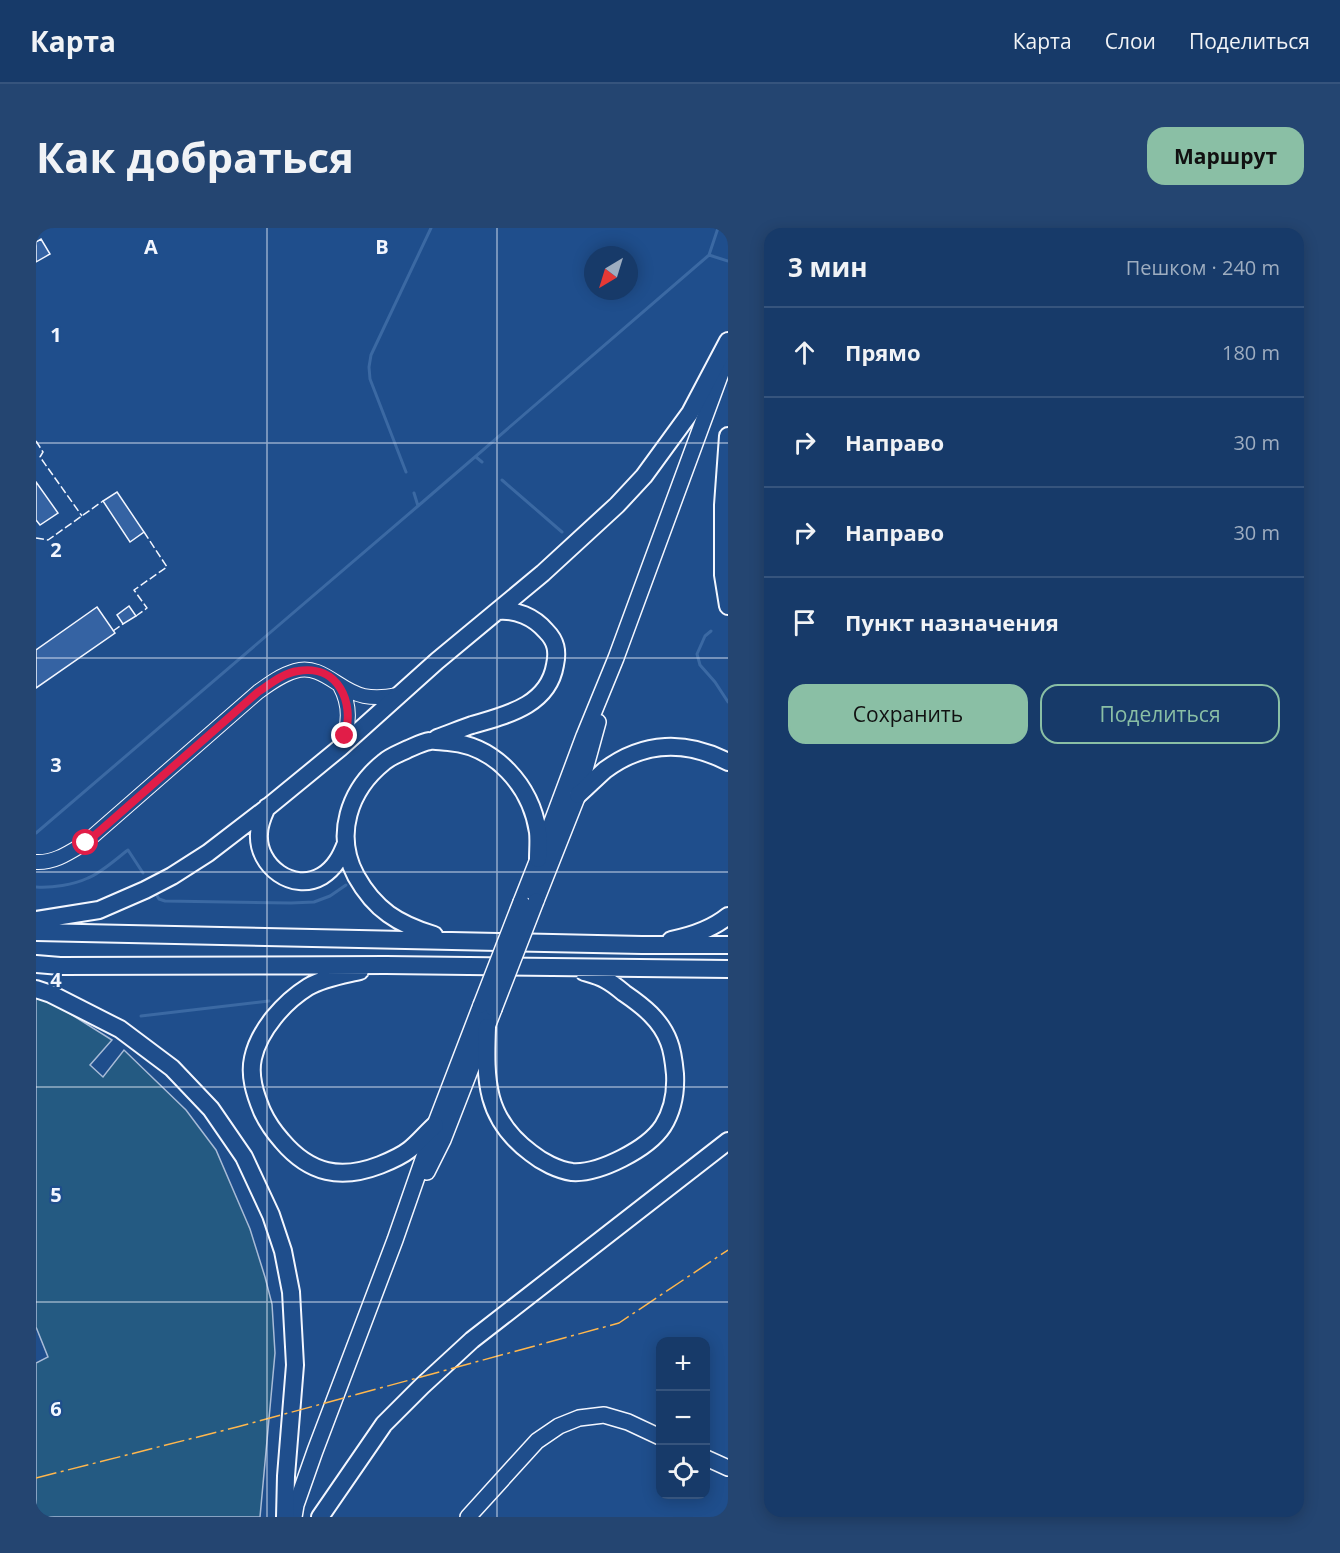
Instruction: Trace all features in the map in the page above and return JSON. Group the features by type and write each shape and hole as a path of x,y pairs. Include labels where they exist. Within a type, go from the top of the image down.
{"highway":[{"path":"36,920 99,910 172,876 268,807 340,748 398,695 584,536 644,476 690,413 728,341"},
{"path":"728,436 723,505 723,574 728,606"},
{"path":"452,940 402,924 390,916 361,885 349,860 346,843 348,814 360,788 386,760 417,745 520,708 542,694 554,674 557,656 552,639 539,623 523,614 508,610 497,611"},
{"path":"430,741 458,742 477,748 504,765 518,782 534,815 538,833 538,859"},
{"path":"578,795 606,770 645,750 679,746 700,750 728,762"},
{"path":"268,807 261,822 260,847 266,861 276,872 286,878 298,881 322,876 340,858 346,843"},
{"path":"642,945 699,932 721,922 728,916"},
{"path":"36,932 728,945"},
{"path":"36,964 60,966 386,965 728,969"},
{"path":"386,965 321,981 309,986 294,997 274,1018 258,1043 253,1059 254,1090 265,1118 288,1148 315,1168 330,1172 346,1173 366,1170 390,1161 409,1150 435,1125"},
{"path":"487,1028 488,1089 502,1125 515,1140 548,1164 572,1172 593,1170 632,1152 650,1139 662,1126 671,1108 676,1087 673,1056 669,1042 649,1011 632,998 607,980 572,968"},
{"path":"36,989 51,994 120,1029 172,1068 211,1109 244,1157 271,1215 283,1251 291,1292 295,1365 285,1476 285,1517"},
{"path":"320,1517 384,1424 430,1378 482,1332 728,1141"}],"main road":[{"path":"528,902 538,859 616,658 728,354"},
{"path":"294,1517 315,1451 395,1240 435,1125 488,1007 528,902 578,795 616,658"},
{"path":"395,1240 442,1140 487,1028 488,1007"},
{"path":"468,1517 537,1441 559,1426 579,1418 604,1415 628,1422 656,1435"},
{"path":"710,1460 728,1468"}],"street":[{"path":"36,862 62,858 86,843 258,692 278,678 296,671 310,670 326,675 340,686 365,696 398,695"},
{"path":"340,686 345,695 349,715 340,748"}],"shaded area":[{"path":"36,996 53,1003 112,1040 90,1065 103,1077 124,1050 186,1110 216,1150 250,1229 272,1304 275,1353 260,1517 36,1517 36,1363 48,1357 36,1327"}],"building":[{"path":"41,239 50,254 36,262 36,242"},
{"path":"36,482 58,513 40,525 36,520"},
{"path":"117,492 144,532 130,542 103,501"},
{"path":"129,606 136,616 123,624 117,615"},
{"path":"97,607 115,633 36,688 36,650"}],"waterway":[{"path":"406,472 370,379 369,367 371,355 431,228"},
{"path":"709,255 718,228"},
{"path":"36,833 709,255 728,261"},
{"path":"476,457 482,462"},
{"path":"502,480 562,532"},
{"path":"414,493 418,506"},
{"path":"711,631 705,636 697,654 700,665 728,702"},
{"path":"36,887 62,886 93,876 128,850 143,873"},
{"path":"156,894 159,899 165,901 314,902 330,896 346,885"},
{"path":"141,1016 269,1001"}],"fence":[{"path":"36,441 43,452 40,457 82,516"},
{"path":"36,538 48,540 103,501"},
{"path":"136,616 147,608 134,590 167,567 144,532"},
{"path":"113,631 123,624"}],"power":[{"path":"36,1478 237,1427 619,1323 728,1250"}],"route":[{"path":"86,843 258,692 278,678 296,671 310,670 326,675 340,686 345,695 349,715 345,736"}]}
